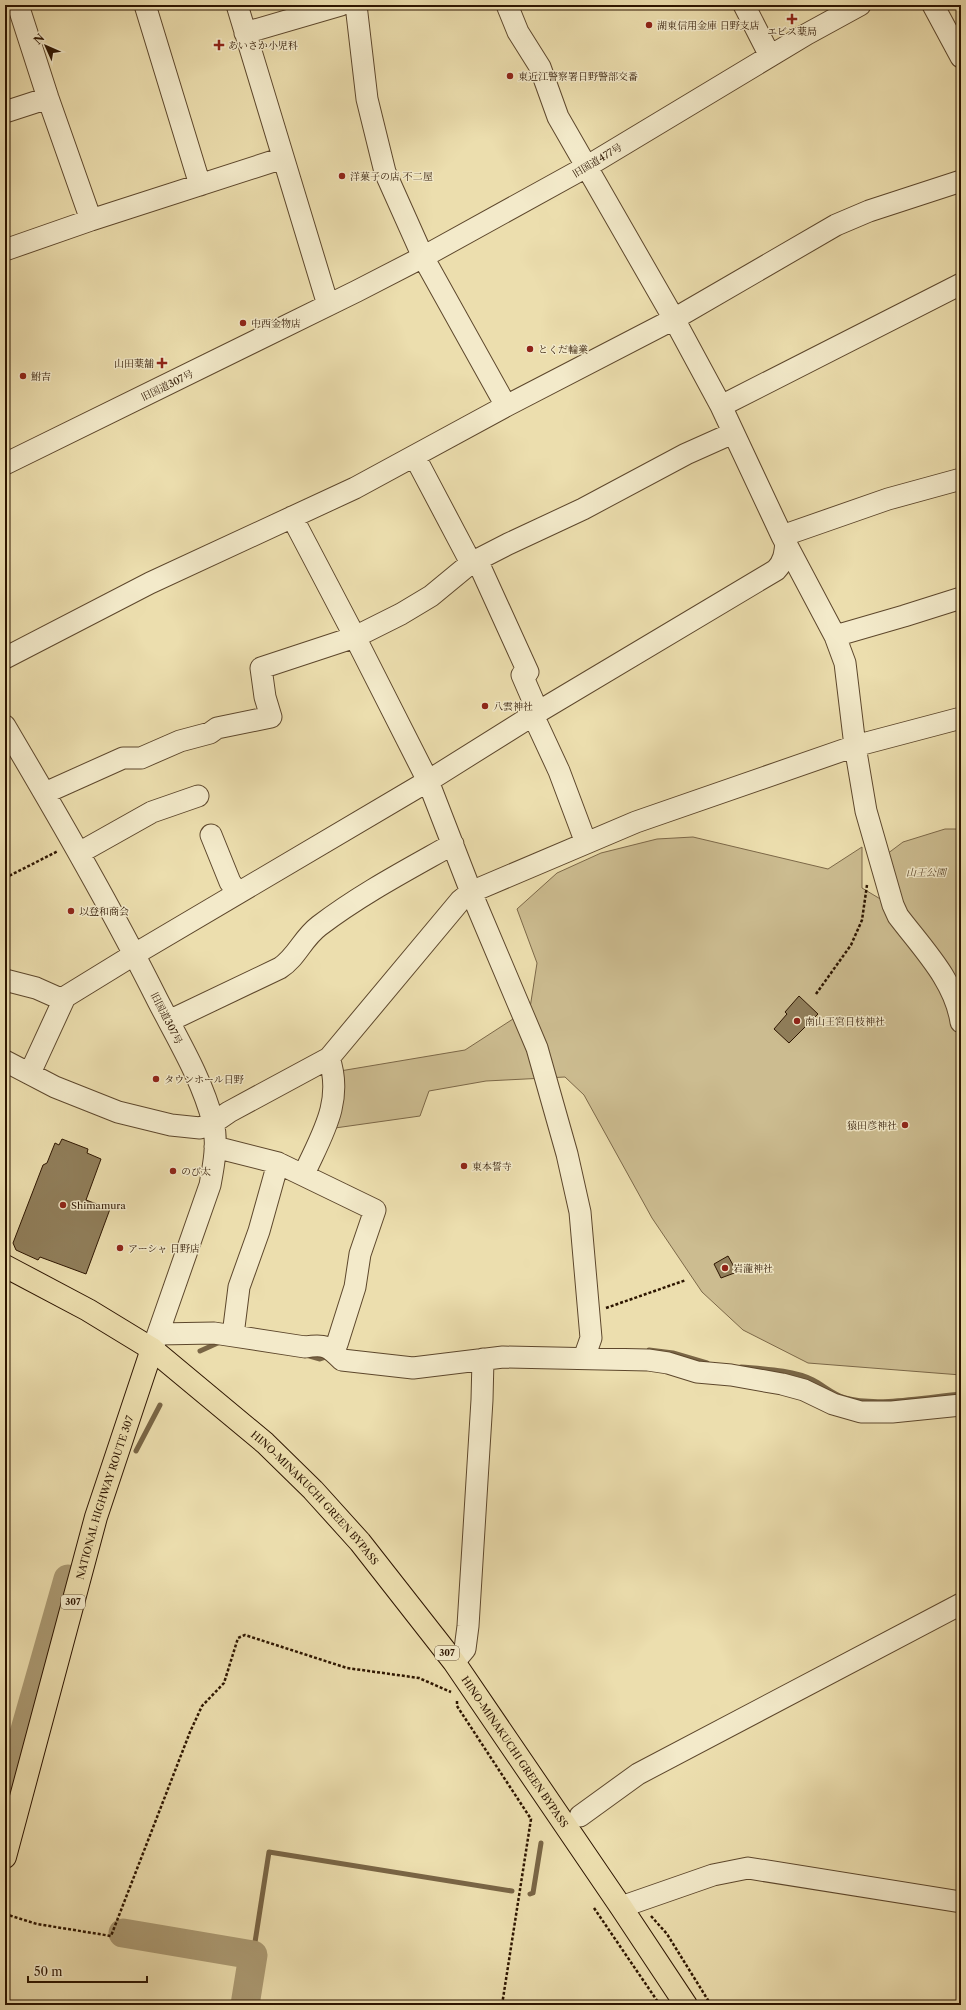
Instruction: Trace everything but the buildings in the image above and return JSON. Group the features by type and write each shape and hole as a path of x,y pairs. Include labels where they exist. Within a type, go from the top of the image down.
{"highway":[{"name":"307","path":"5,1266 88,1310 155,1341"},
{"name":"HINO-MINAKUCHI GREEN BYPASS","path":"155,1341 265,1443 313,1490 360,1542 454,1662 462,1686 630,1904 686,2005"},
{"name":"NATIONAL HIGHWAY ROUTE 307","path":"5,1857 96,1517 155,1341"}],"street":[{"path":"18,5 48,98 91,220"},
{"path":"145,5 200,185"},
{"path":"237,5 328,305"},
{"path":"245,33 341,5"},
{"path":"356,5 367,99 385,172 423,256 506,406"},
{"path":"506,5 518,32 540,67 558,116 722,406 733,433 784,539 835,636 845,663 855,746 866,811 893,905 898,916 943,975 955,997 961,1022"},
{"path":"744,5 770,56"},
{"name":"旧国道477号","path":"328,305 423,256 586,167 770,56 860,5"},
{"path":"933,5 961,58"},
{"path":"5,112 48,98"},
{"path":"5,250 91,220 283,158"},
{"path":"5,658 150,583 355,488 415,457 506,406 674,319 836,225 869,211 961,181"},
{"path":"722,406 961,284"},
{"name":"旧国道307号","path":"5,464 328,305"},
{"path":"45,794 123,758 141,758 180,741 210,733 217,728 272,717 265,697 261,668 355,636 401,614 431,596 474,562 508,544 583,509 686,454 733,433"},
{"path":"415,457 474,562 528,672 522,675 586,843"},
{"path":"784,539 881,501 961,479"},
{"path":"292,517 355,636 428,781 471,892 521,1008 545,1074 567,1154 580,1212 591,1338 584,1358"},
{"path":"30,1073 65,997 428,781 536,713 776,570 782,564 786,553 784,539"},
{"path":"835,636 961,598"},
{"path":"5,1061 55,1087 118,1112 171,1125 200,1128 213,1123 229,1112 329,1058 460,902 471,892 636,822 855,746 961,718"},
{"name":"旧国道307号","path":"5,726 76,848 135,954 203,1091 213,1123 215,1147 214,1164 210,1185 155,1341"},
{"path":"76,848 152,812 198,796"},
{"path":"211,835 230,882 238,893"},
{"path":"168,1021 290,962 304,940 319,926 375,888 453,844"},
{"path":"5,980 36,988 63,1000"},
{"path":"304,1174 332,1109 333,1077 329,1058"},
{"path":"215,1147 278,1163 304,1174 375,1210 360,1254 355,1287 334,1352"},
{"path":"233,1335 240,1286 259,1231 278,1163"},
{"path":"155,1341 214,1333 304,1347 316,1346 334,1352 342,1360 413,1368 503,1357 648,1360 668,1362 697,1372 763,1380 804,1390 833,1404 861,1412 892,1412 961,1405"},
{"path":"454,1662 464,1649 468,1626 482,1400 483,1359"},
{"path":"580,1816 638,1774 961,1604"},
{"path":"630,1904 713,1875 748,1868 961,1902"}],"path":[{"path":"5,878 76,848"},
{"path":"816,994 851,945 862,920 867,883"},
{"path":"590,1313 686,1280"},
{"path":"5,1914 37,1924 111,1936 190,1732 202,1706 224,1683 238,1638 245,1635 347,1668 419,1678 450,1692 462,1686"},
{"path":"462,1686 457,1706 531,1819 502,2005"},
{"path":"630,1904 667,1934 711,2005"},
{"path":"594,1908 660,2005"}],"green space":[{"name":"山王公園","path":"945,829 961,829 961,992 898,902 887,854 903,842"},
{"path":"693,837 828,869 862,847 862,888 887,903 956,1018 961,1094 961,1375 808,1363 743,1330 702,1292 652,1218 584,1095 565,1077 486,1081 429,1091 420,1116 335,1128 340,1071 465,1050 530,1008 537,963 517,909 557,873 601,853 657,839"}],"waterway":[{"path":"200,1351 220,1342"},
{"path":"649,1350 673,1353 707,1363"},
{"path":"306,1355 320,1359 329,1356"},
{"path":"741,1367 778,1370 796,1374 813,1380 841,1397 858,1401 872,1402 903,1400 961,1394"},
{"path":"136,1451 160,1405"},
{"path":"5,1800 68,1579"},
{"path":"530,1894 533,1893 541,1843"},
{"path":"253,1955 269,1852 512,1891"},
{"path":"123,1933 253,1955 245,2005"}],"place":[{"name":"エビス薬局","path":"792,19"},
{"name":"湖東信用金庫 日野支店","path":"649,25"},
{"name":"あいさか小児科","path":"219,45"},
{"name":"東近江警察署日野警部交番","path":"510,76"},
{"name":"洋菓子の店 不二屋","path":"342,176"},
{"name":"中西金物店","path":"243,323"},
{"name":"とくだ輪業","path":"530,349"},
{"name":"山田薬舗","path":"162,363"},
{"name":"鮒吉","path":"23,376"},
{"name":"八雲神社","path":"485,706"},
{"name":"以登和商会","path":"71,911"},
{"name":"南山王宮日枝神社","path":"797,1021"},
{"name":"タウンホール日野","path":"156,1079"},
{"name":"猿田彦神社","path":"905,1125"},
{"name":"東本誓寺","path":"464,1166"},
{"name":"のび太","path":"173,1171"},
{"name":"Shimamura","path":"63,1205"},
{"name":"アーシャ 日野店","path":"120,1248"},
{"name":"岩瀧神社","path":"725,1268"}]}
